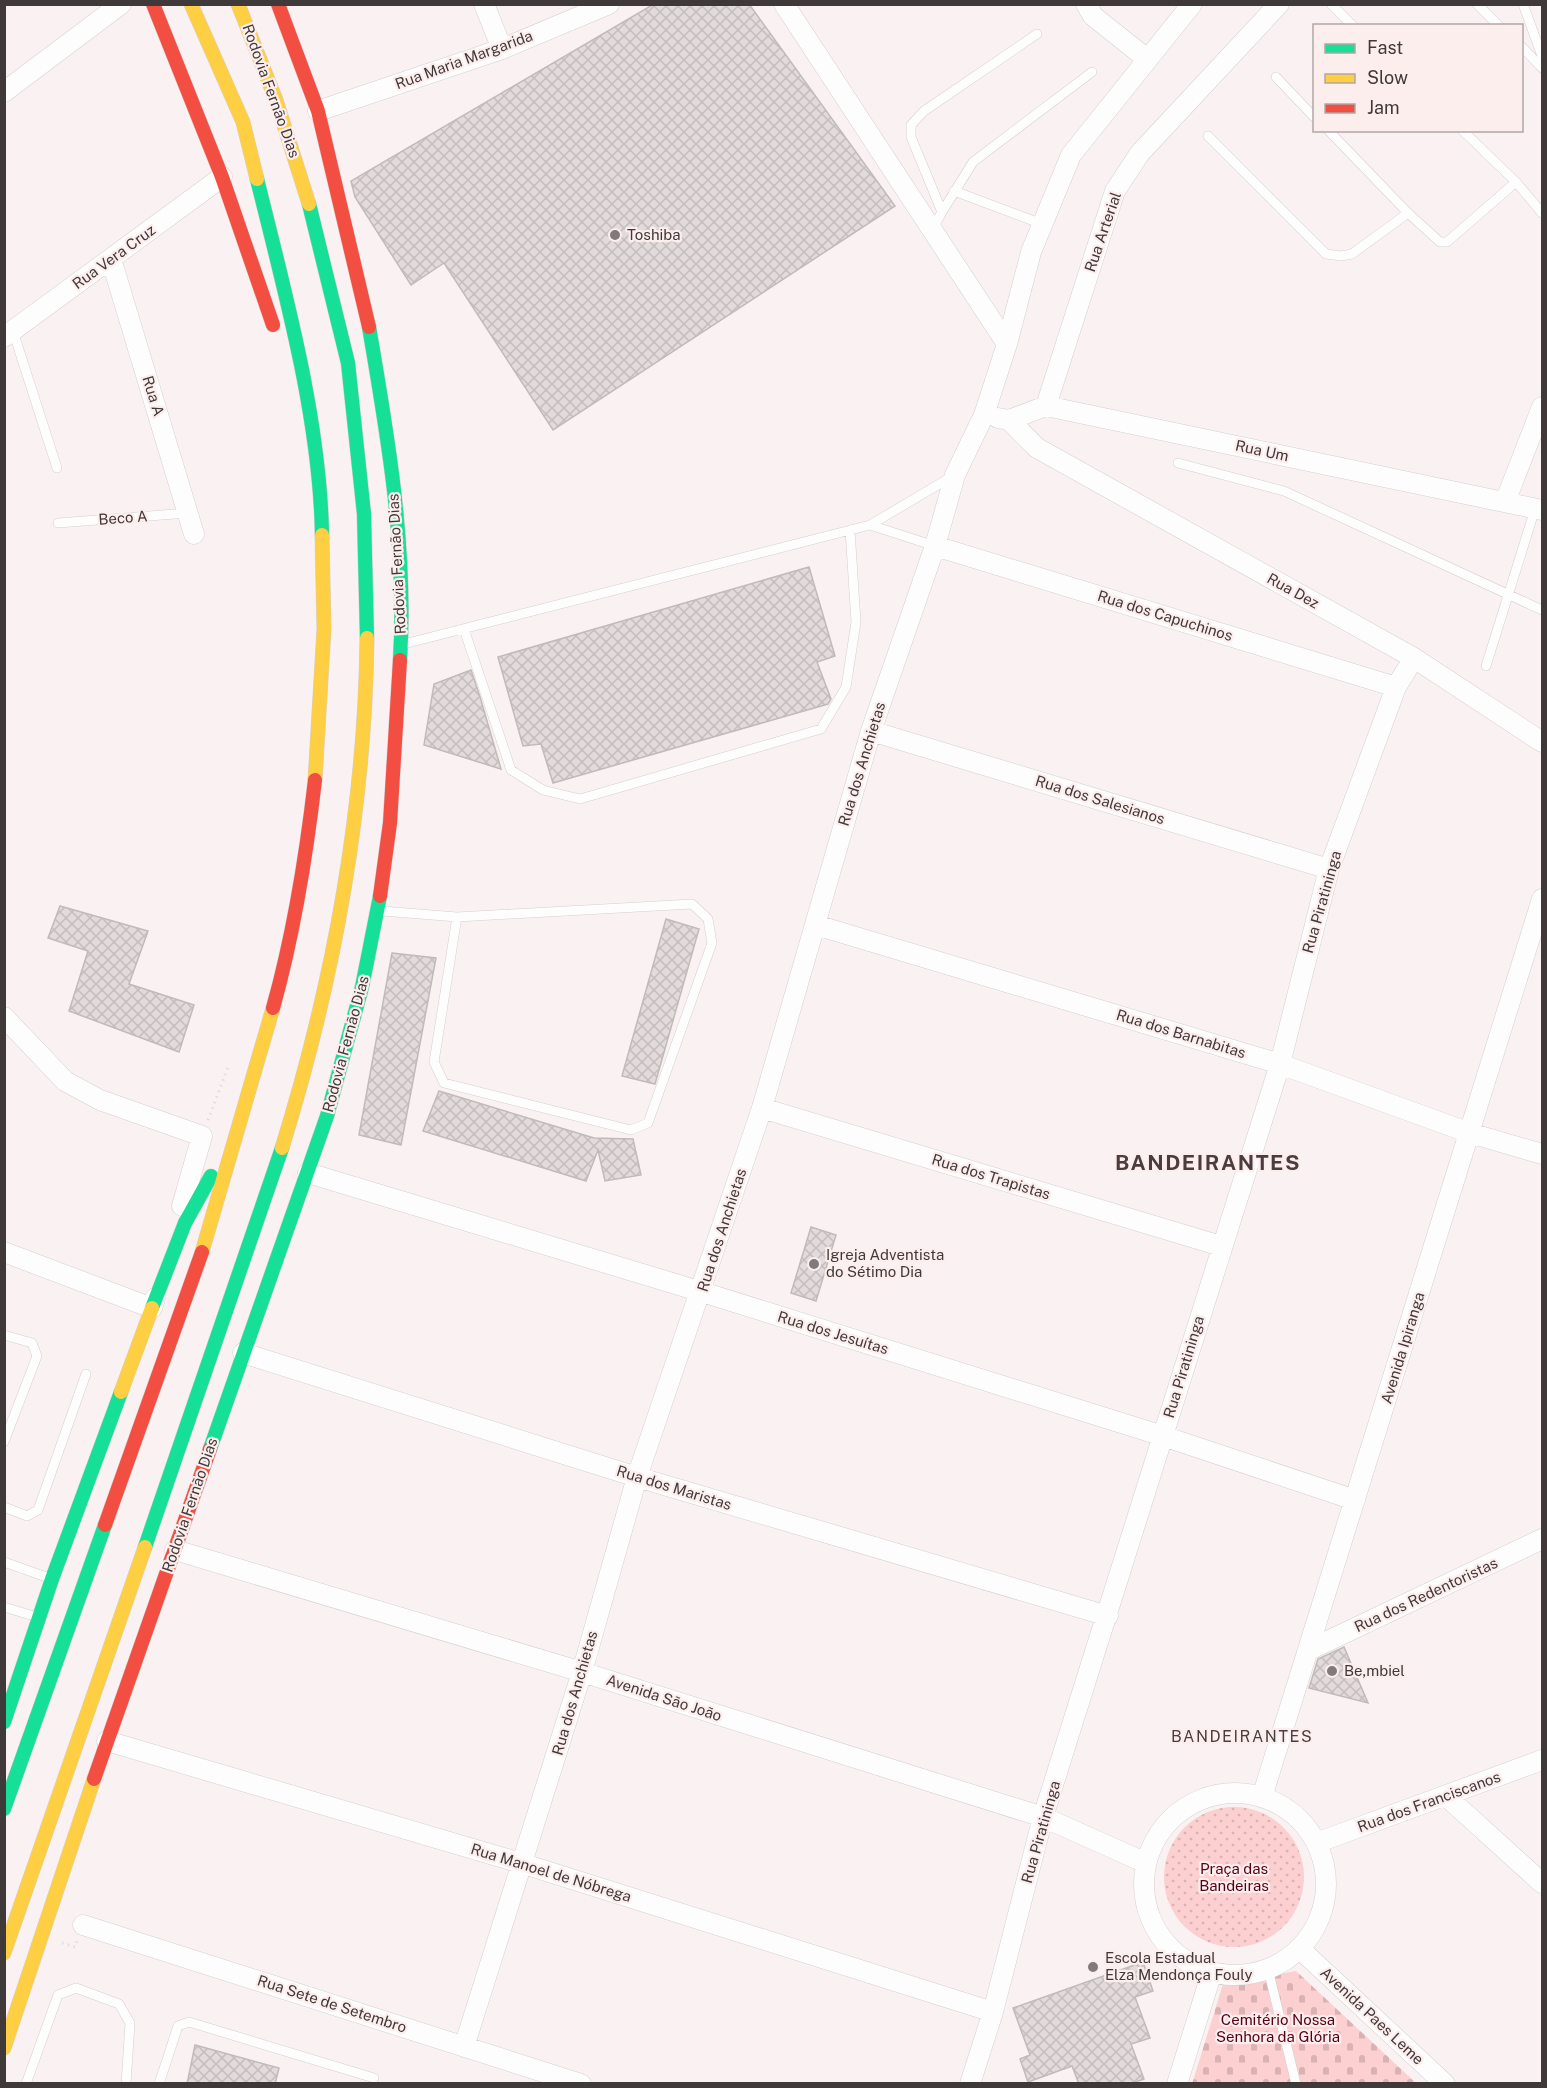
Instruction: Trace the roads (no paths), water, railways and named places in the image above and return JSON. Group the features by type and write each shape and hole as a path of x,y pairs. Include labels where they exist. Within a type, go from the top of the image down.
{"main road":[{"path":"153,4 222,177 278,338"},
{"path":"4,1809 210,1229 235,1132 289,951 306,856 319,750 324,629 322,526 316,449 283,284 243,122 191,4"},
{"name":"Rodovia Fernão Dias","path":"4,1953 251,1244 313,1040 330,967 349,863 362,752 367,630 364,523 347,358 307,192 278,105 238,4"},
{"name":"Rodovia Fernão Dias","path":"4,2048 107,1741 327,1116 362,987 378,910 390,823 401,645 400,561 390,450 367,315 318,111 278,4"},
{"path":"285,360 316,449"},
{"path":"4,1722 52,1579 185,1223 235,1132"}],"street":[{"path":"4,92 121,4"},
{"path":"484,4 502,49"},
{"name":"Rua Maria Margarida","path":"318,111 502,49 609,4"},
{"path":"784,4 1007,344"},
{"path":"1086,4 1093,15 1147,59"},
{"path":"1046,406 1009,420 984,415 1007,344 1030,252 1071,154 1192,4"},
{"name":"Rua Arterial","path":"1046,406 1115,191 1140,153 1279,4"},
{"name":"Rua Vera Cruz","path":"9,334 222,177"},
{"name":"Rua A","path":"111,259 194,534"},
{"name":"Rua Um","path":"1046,406 1539,509"},
{"path":"1505,502 1542,407"},
{"name":"Rua dos Anchietas","path":"464,2047 524,1864 582,1672 637,1477 702,1292 762,1107 871,731 935,546 955,475 984,415"},
{"name":"Rua Dez","path":"1009,420 1037,448 1414,658 1542,742"},
{"name":"Rua dos Capuchinos","path":"935,546 1396,687"},
{"name":"Rua Piratininga","path":"970,2084 993,2012 1043,1817 1280,1064 1329,869 1396,687 1414,658"},
{"name":"Rua dos Salesianos","path":"871,731 1329,869"},
{"name":"Avenida Ipiranga","path":"1262,1797 1542,899"},
{"name":"Rua dos Barnabitas","path":"816,925 1280,1064 1470,1133 1542,1154"},
{"path":"4,1017 65,1081 100,1100 202,1136 152,1308 4,1252"},
{"name":"Rua dos Trapistas","path":"762,1107 1221,1246"},
{"name":"Rua dos Jesuítas","path":"308,1173 702,1292 1163,1436 1355,1500"},
{"name":"Rua dos Maristas","path":"243,1353 637,1477 1108,1616"},
{"name":"Rua dos Redentoristas","path":"1309,1650 1542,1539"},
{"name":"Avenida São João","path":"175,1550 582,1672 1043,1817 1146,1863"},
{"name":"Rua Manoel de Nóbrega","path":"107,1741 524,1864 993,2012"},
{"name":"Rua dos Franciscanos","path":"1316,1843 1542,1760"},
{"path":"1241,1793 1262,1797 1294,1815 1316,1843 1323,1864 1326,1887 1322,1910 1313,1930 1299,1948 1268,1969 1231,1975 1212,1972 1190,1963 1172,1949 1157,1931 1146,1898 1146,1863 1165,1825 1181,1810 1200,1800 1220,1794 1241,1793"},
{"path":"1446,1796 1542,1883"},
{"name":"Rua Sete de Setembro","path":"83,1925 581,2084"},
{"name":"Avenida Paes Leme","path":"1299,1948 1445,2084"},
{"path":"1177,2084 1212,1972"}],"lane":[{"path":"1331,4 1351,24"},
{"path":"1477,4 1497,24"},
{"path":"1523,4 1542,56"},
{"path":"942,212 911,137 911,124 924,111 1037,34"},
{"path":"1523,49 1542,68"},
{"path":"932,230 973,162 1092,72"},
{"path":"1276,77 1313,116"},
{"path":"1330,132 1408,213 1440,242 1447,242 1516,182"},
{"path":"1464,132 1516,182 1542,213"},
{"path":"1208,136 1326,254 1341,256 1352,254 1408,213"},
{"path":"954,191 1042,225"},
{"path":"9,334 57,468"},
{"path":"1178,463 1284,491 1542,610"},
{"path":"401,645 870,525 955,475"},
{"path":"1486,666 1508,595 1539,509"},
{"name":"Beco A","path":"58,523 188,513"},
{"path":"870,525 935,546"},
{"path":"464,629 511,770 543,790 580,799 821,729 846,687 856,622 850,530"},
{"path":"378,910 457,916 692,904 708,919 712,943 648,1124 631,1130 444,1083 434,1062 457,916"},
{"path":"4,1335 32,1343 37,1356 4,1442"},
{"path":"4,1507 27,1516 38,1510 86,1374"},
{"path":"4,1562 52,1579"},
{"path":"4,1607 39,1618"},
{"path":"1268,1969 1296,2084"},
{"path":"26,2084 58,1995 76,1988 119,2004 130,2023 126,2084"},
{"path":"159,2084 178,2026 189,2022 374,2078"}],"place":[{"name":"Toshiba","path":"615,235"},
{"name":"Igreja Adventista do Sétimo Dia","path":"814,1264"},
{"name":"Be,mbiel","path":"1332,1671"},
{"name":"Escola Estadual Elza Mendonça Fouly","path":"1093,1967"}],"district":[{"name":"BANDEIRANTES","path":"1208,1163"},
{"name":"BANDEIRANTES","path":"1242,1736"}],"park label":[{"name":"Praça das Bandeiras","path":"1234,1878"},
{"name":"Cemitério Nossa Senhora da Glória","path":"1278,2028"}]}
